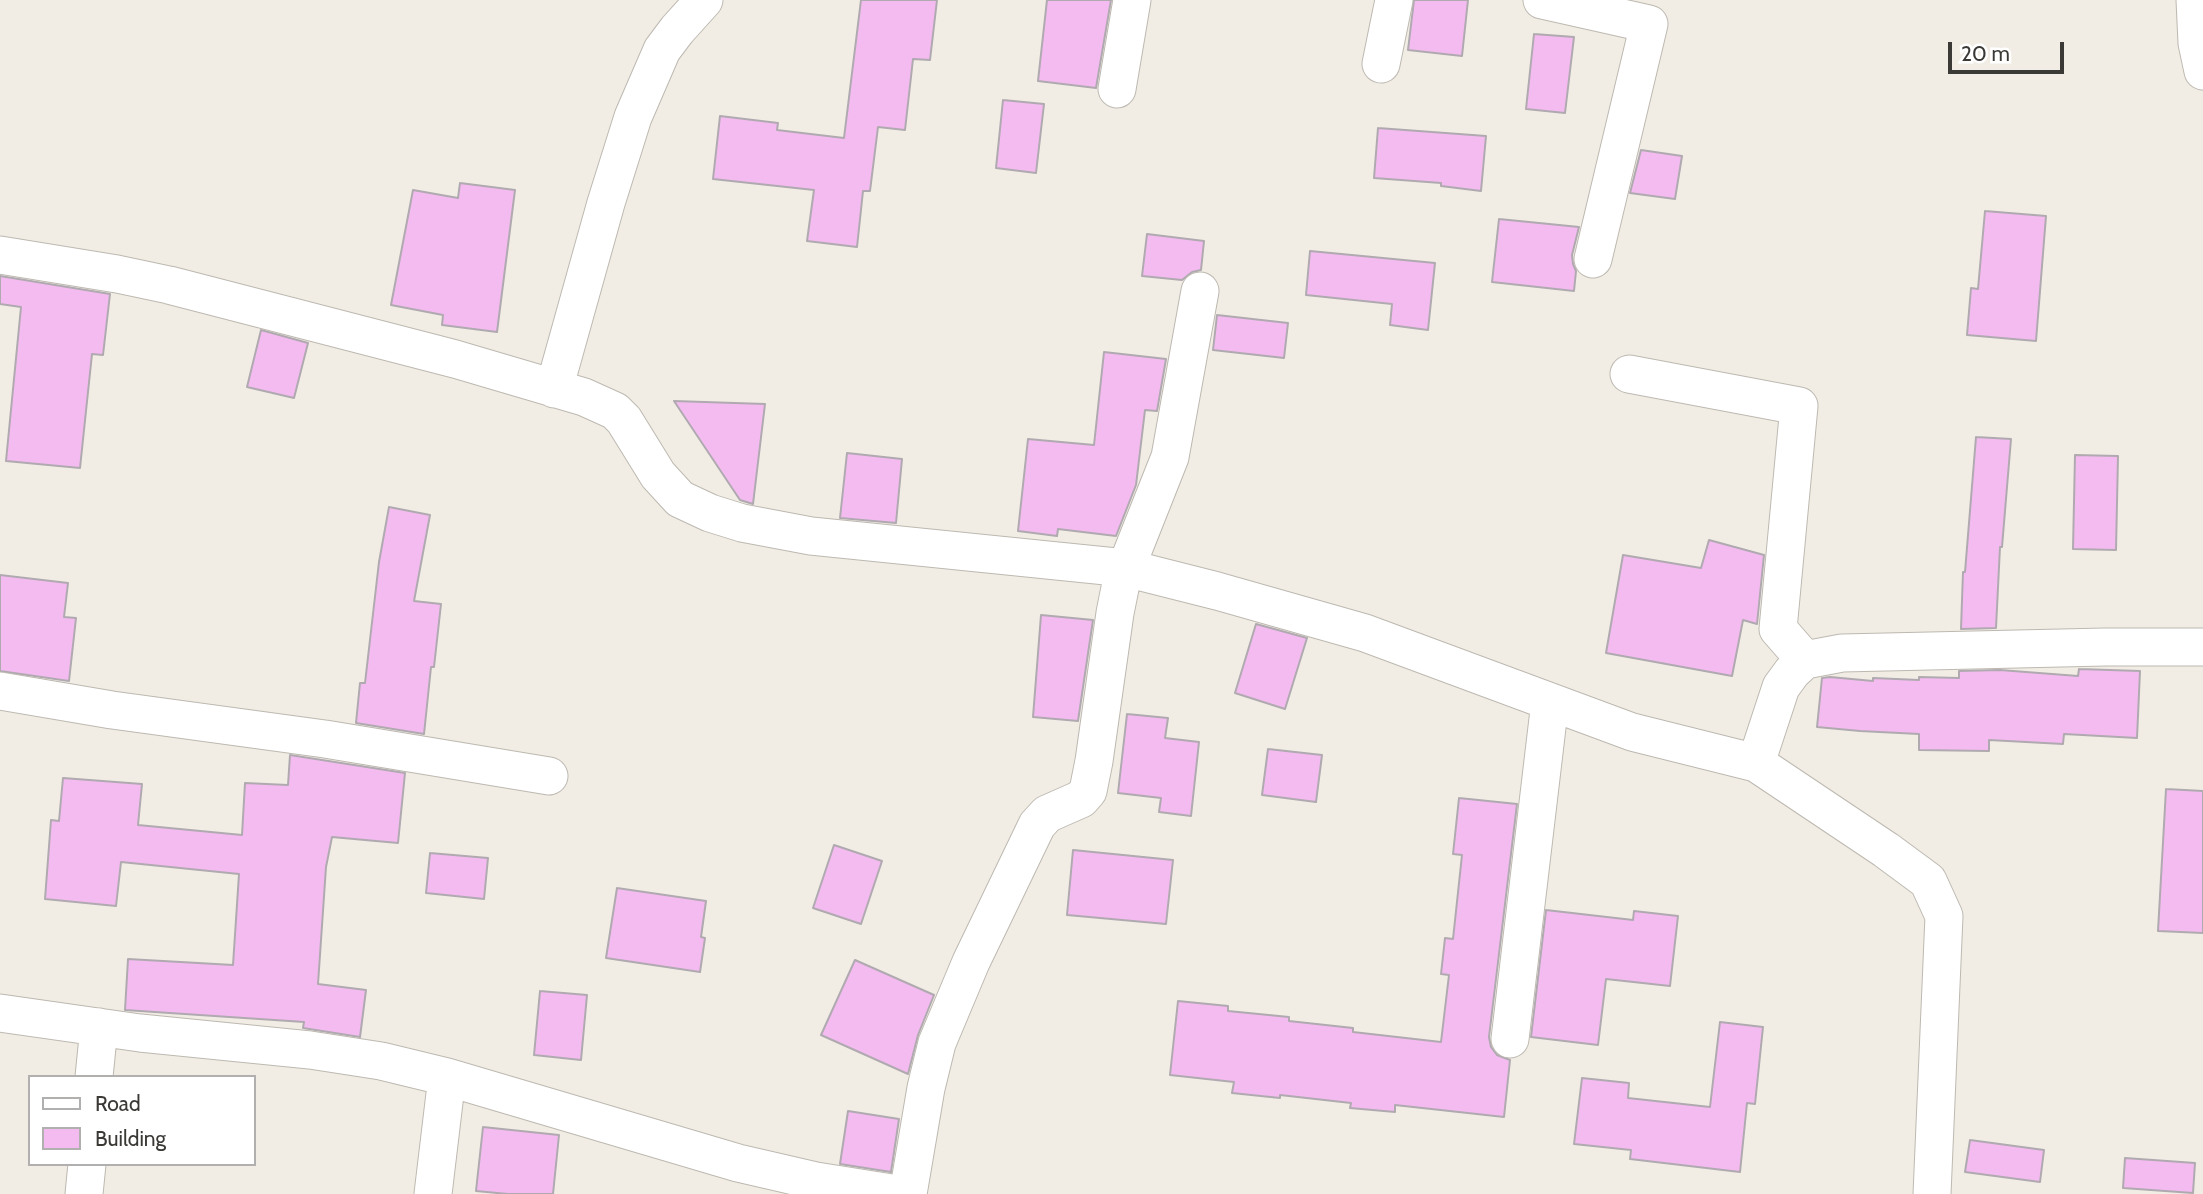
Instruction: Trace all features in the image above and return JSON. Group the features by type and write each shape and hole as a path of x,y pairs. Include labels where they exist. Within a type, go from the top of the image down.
{"street":[{"path":"554,389 633,117 662,50 704,0"},
{"path":"1117,89 1132,0"},
{"path":"1381,64 1394,0"},
{"path":"1542,0 1649,24 1593,259"},
{"path":"2195,0 2197,43 2203,71"},
{"path":"0,255 169,285 410,347 584,397 615,411 624,420 658,475 681,499 710,513 811,536 1126,568 1365,634 1632,732 1756,763 1928,881 1944,916 1932,1194"},
{"path":"908,1194 926,1088 937,1043 971,962 1037,825 1047,814 1081,799 1088,791 1122,578 1170,457 1200,290"},
{"path":"1629,374 1799,407 1778,629 1805,660"},
{"path":"1756,763 1781,687 1805,660 1842,653 2203,647"},
{"path":"0,691 112,710 325,738 549,776"},
{"path":"1510,1039 1550,702"},
{"path":"0,1013 140,1033 335,1053 447,1077 738,1163 816,1181 898,1194"},
{"path":"94,1075 99,1027"},
{"path":"433,1194 447,1077"},
{"path":"84,1194 87,1166"}],"building":[{"path":"861,0 937,0 930,60 913,59 905,130 878,127 870,191 863,191 857,247 807,241 814,190 713,179 720,116 778,123 777,130 844,138"},
{"path":"1047,0 1111,0 1096,88 1038,81"},
{"path":"1414,0 1468,0 1462,56 1408,50"},
{"path":"1534,34 1574,37 1565,113 1526,109"},
{"path":"1003,100 1044,104 1036,173 996,168"},
{"path":"1378,128 1486,136 1481,191 1441,186 1441,183 1374,178"},
{"path":"1641,150 1682,156 1675,199 1630,193"},
{"path":"460,183 515,190 497,332 442,325 443,315 391,305 413,190 458,198"},
{"path":"1985,211 2046,216 2036,341 1967,335 1971,288 1978,289"},
{"path":"1499,219 1579,227 1572,255 1576,271 1574,291 1492,282"},
{"path":"1147,234 1204,241 1201,270 1192,272 1182,280 1142,276"},
{"path":"1310,251 1435,263 1428,330 1390,325 1392,304 1306,295"},
{"path":"0,276 110,294 103,355 92,354 80,468 6,461 21,307 0,304"},
{"path":"1217,315 1288,323 1284,358 1213,350"},
{"path":"261,330 308,343 294,398 247,387"},
{"path":"1104,352 1166,359 1157,411 1145,410 1136,485 1116,536 1058,529 1057,536 1018,531 1028,439 1094,445"},
{"path":"674,401 765,404 753,504 740,500"},
{"path":"1976,437 2011,439 2000,547 1996,628 1961,629 1963,572"},
{"path":"847,453 902,459 896,523 840,518"},
{"path":"2075,455 2118,456 2116,550 2073,549"},
{"path":"389,507 430,515 414,601 441,604 424,734 356,723 360,683 365,683 379,562"},
{"path":"1709,540 1764,555 1757,624 1743,620 1732,676 1606,653 1623,555 1701,568"},
{"path":"0,575 68,583 64,617 76,618 69,681 0,671"},
{"path":"1041,615 1093,620 1078,721 1033,717"},
{"path":"1256,624 1307,638 1285,709 1235,693"},
{"path":"2079,669 2140,671 2137,738 2064,734 2063,744 1989,740 1989,751 1919,750 1919,734 1817,727 1822,678 1919,680 1919,677 1959,678 1959,671 2000,670 2078,676"},
{"path":"1127,714 1168,718 1165,738 1199,742 1191,816 1159,812 1161,798 1118,793"},
{"path":"1268,749 1322,755 1316,802 1262,795"},
{"path":"290,755 405,773 398,843 332,837 326,867 318,984 366,990 360,1037 303,1028 304,1022 125,1010 128,959 233,965 239,874 121,862 116,906 45,899 51,820 59,821 63,778 142,784 138,825 242,835 245,783 288,785"},
{"path":"2166,789 2203,791 2203,933 2158,931"},
{"path":"1459,798 1517,804 1489,1037 1491,1047 1497,1055 1510,1060 1504,1117 1395,1105 1395,1112 1350,1108 1351,1103 1232,1093 1234,1082 1170,1075 1178,1001 1228,1006 1228,1011 1289,1017 1289,1021 1353,1028 1353,1032 1441,1042 1449,975 1441,974 1445,938 1453,939 1462,855 1453,854"},
{"path":"834,845 882,861 861,924 813,908"},
{"path":"1073,850 1173,860 1166,924 1067,915"},
{"path":"430,853 488,858 484,899 426,893"},
{"path":"617,888 706,901 701,937 705,938 700,972 606,958"},
{"path":"1546,910 1633,920 1634,911 1678,916 1670,986 1606,979 1598,1045 1531,1037"},
{"path":"855,960 934,995 918,1035 908,1074 821,1035"},
{"path":"540,991 587,995 581,1060 534,1055"},
{"path":"1720,1022 1763,1027 1755,1104 1747,1103 1740,1172 1630,1159 1631,1150 1574,1144 1582,1078 1629,1083 1628,1098 1710,1107"},
{"path":"848,1111 899,1119 891,1172 840,1164"},
{"path":"483,1127 559,1135 553,1194 476,1191"},
{"path":"1970,1140 2044,1150 2040,1182 1965,1172"},
{"path":"2125,1158 2195,1163 2193,1193 2123,1188"}]}
